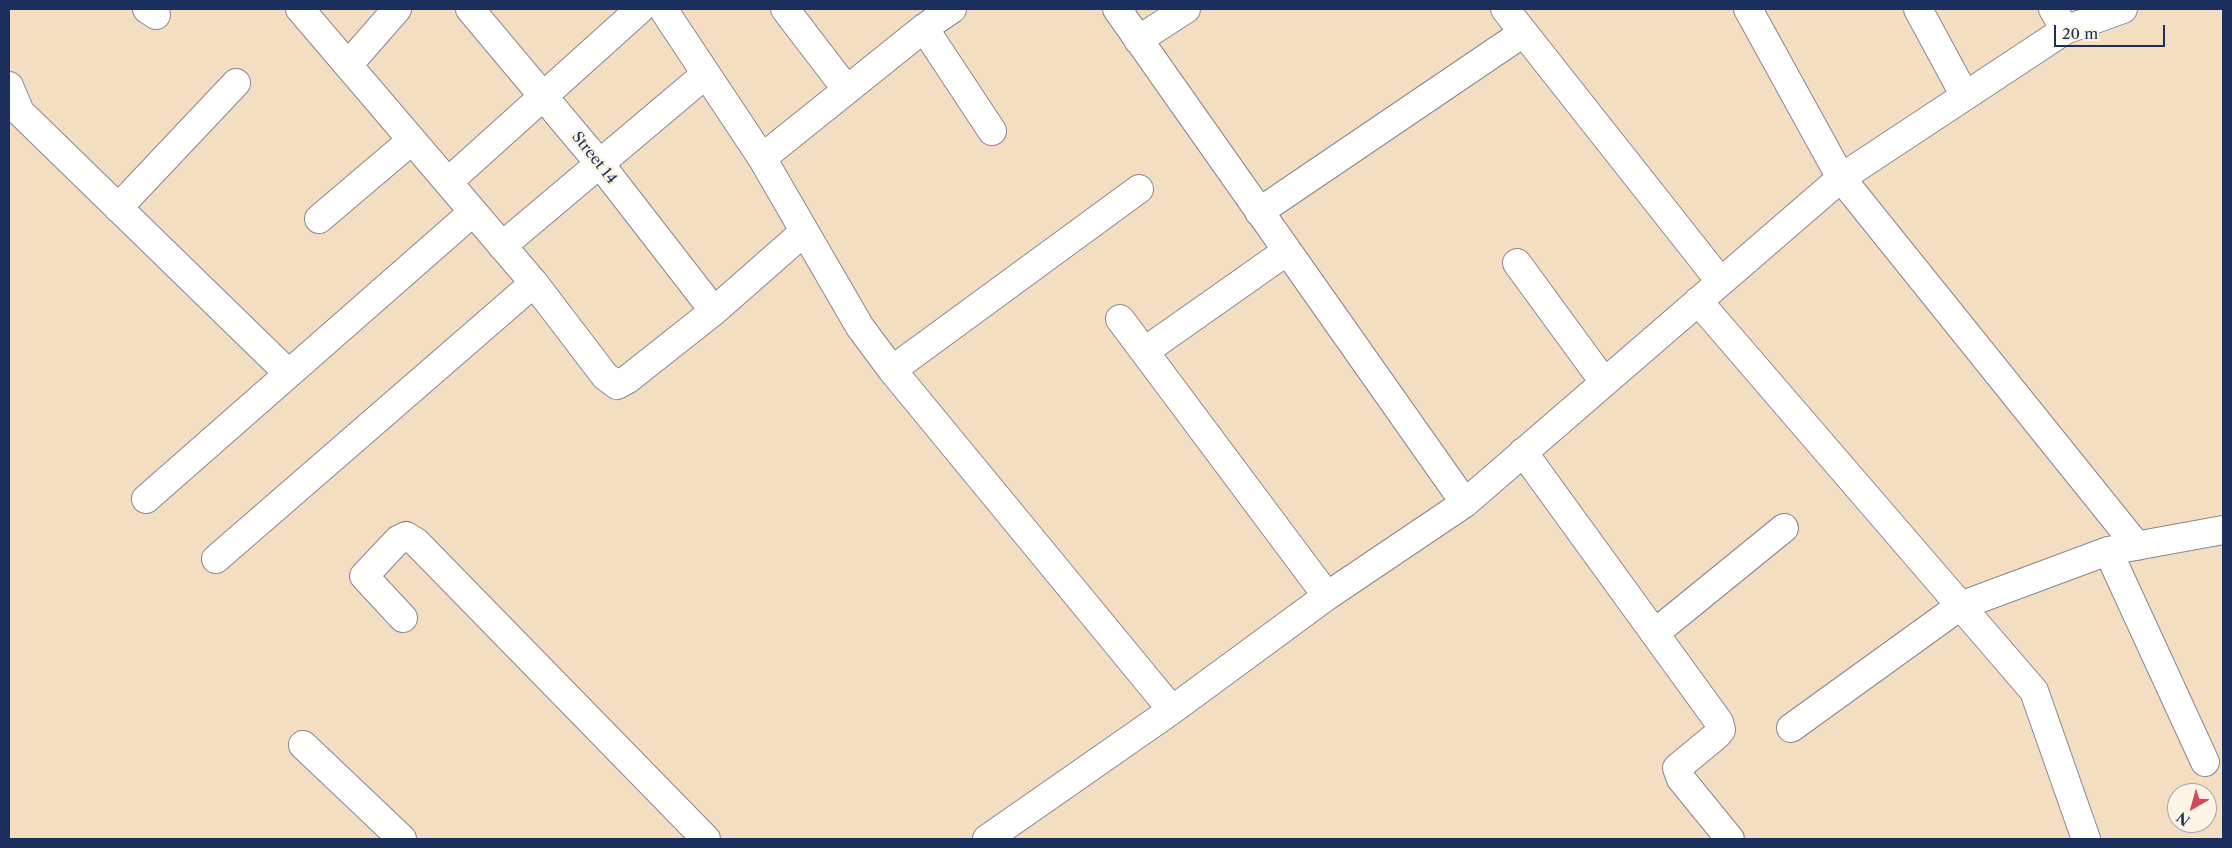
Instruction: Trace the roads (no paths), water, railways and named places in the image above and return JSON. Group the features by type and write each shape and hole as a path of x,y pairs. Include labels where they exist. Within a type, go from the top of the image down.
{"street":[{"path":"300,9 534,283 605,376 618,385 628,380 714,311 804,232"},
{"path":"348,65 397,9"},
{"name":"Street 14","path":"470,9 600,164 714,311"},
{"path":"448,182 640,9"},
{"path":"663,9 762,158 860,326 892,370 1172,710"},
{"path":"785,9 847,90"},
{"path":"762,158 924,28 952,9"},
{"path":"1117,9 1465,503"},
{"path":"1138,40 1186,9"},
{"path":"1505,9 1720,281"},
{"path":"1748,9 1841,178 2137,546"},
{"path":"1918,9 1965,96"},
{"path":"987,839 1172,710 1327,596 1465,503 1841,178 1965,96 2059,20 2123,9"},
{"path":"924,28 992,131"},
{"path":"1259,212 1523,33"},
{"path":"502,246 706,74"},
{"path":"118,208 236,83"},
{"path":"9,86 20,112 288,374"},
{"path":"319,219 412,140"},
{"path":"892,370 1139,189"},
{"path":"146,499 473,212"},
{"path":"1145,351 1287,252"},
{"path":"1517,263 1604,382"},
{"path":"216,559 534,283"},
{"path":"1698,301 2034,690 2086,839"},
{"path":"1120,319 1327,596"},
{"path":"1524,452 1719,722 1721,730 1717,735 1677,768 1681,779 1730,839"},
{"path":"1655,633 1784,528"},
{"path":"1791,728 1960,606 2108,551 2223,530"},
{"path":"403,618 364,576 398,540 406,536 416,542 706,839"},
{"path":"2108,551 2205,762"},
{"path":"303,745 402,839"}]}
